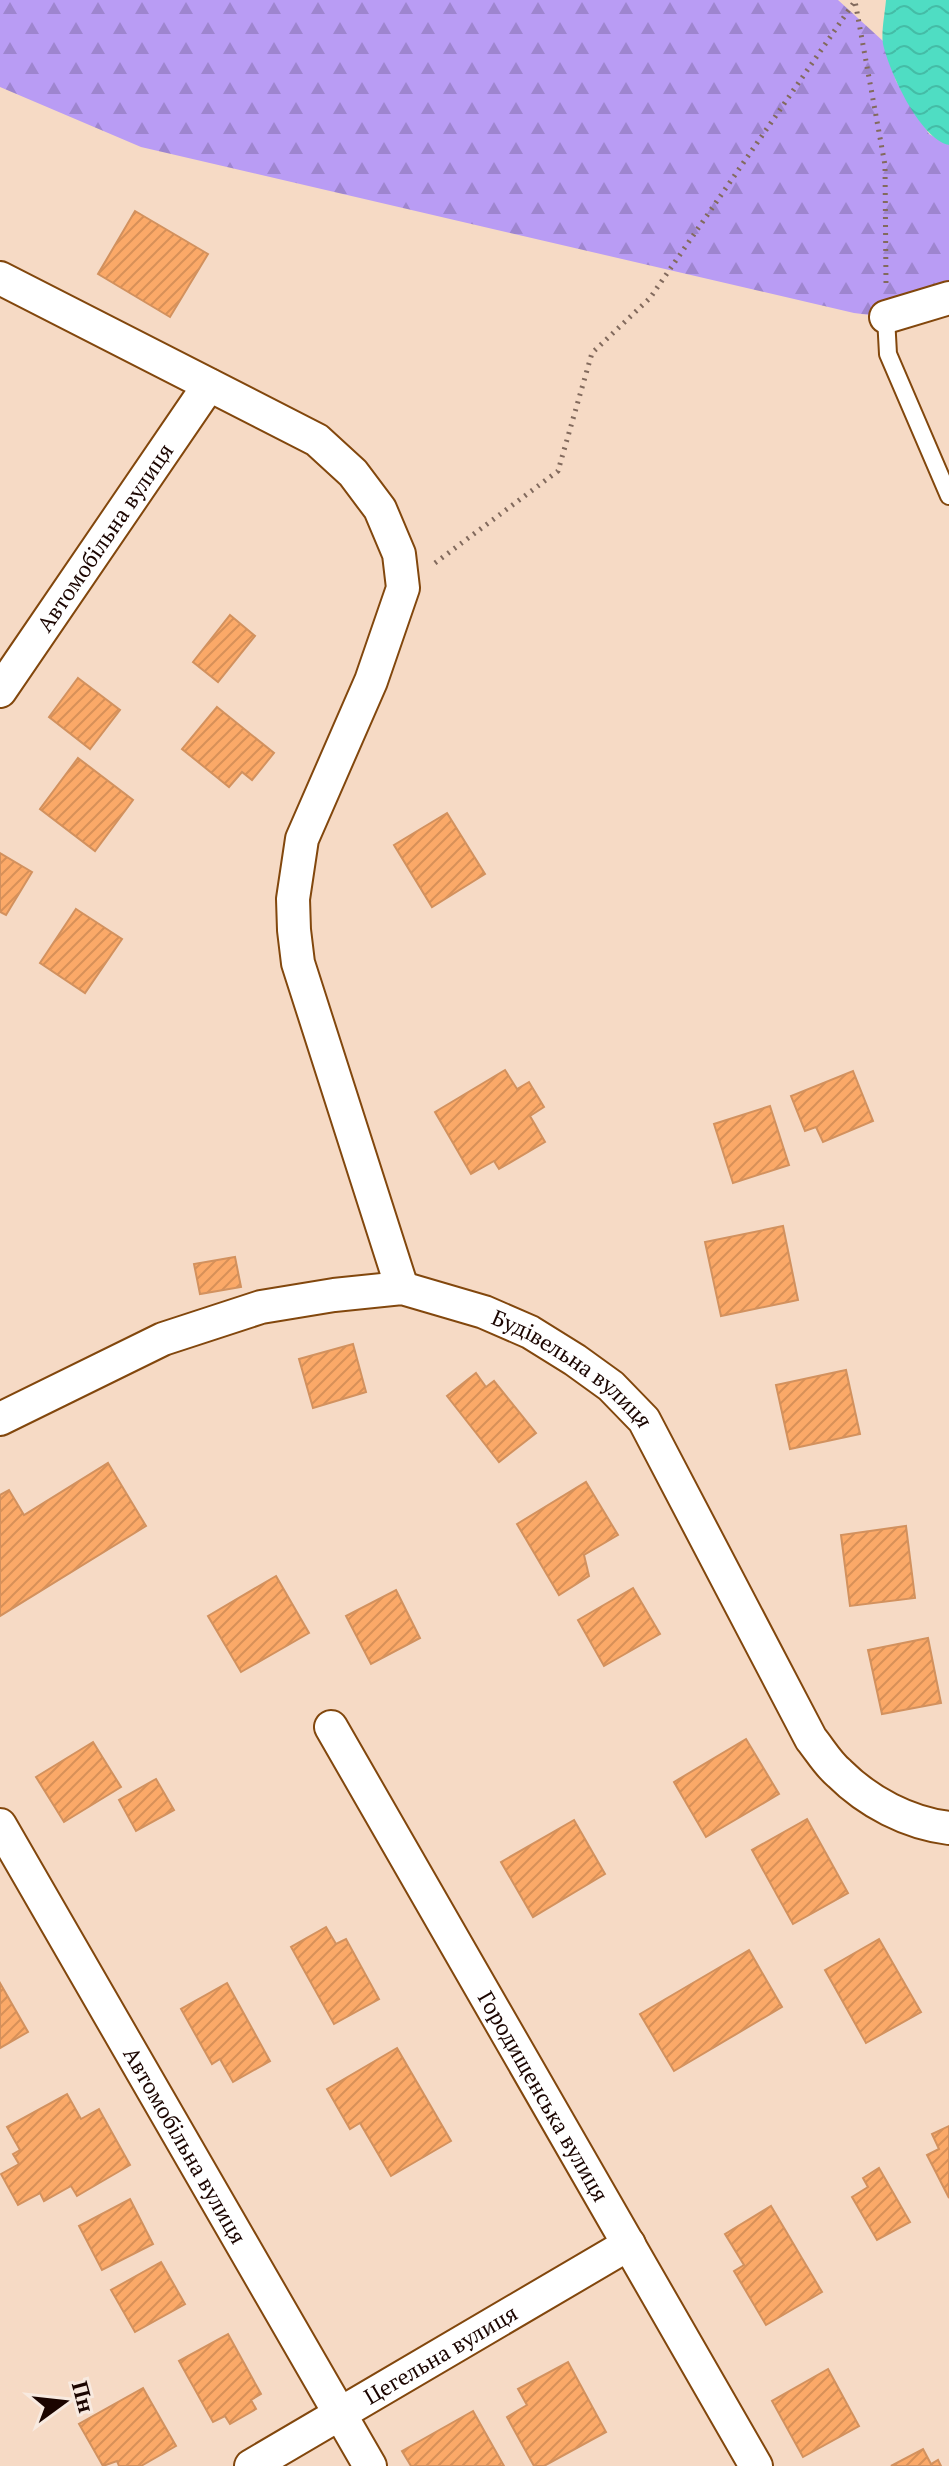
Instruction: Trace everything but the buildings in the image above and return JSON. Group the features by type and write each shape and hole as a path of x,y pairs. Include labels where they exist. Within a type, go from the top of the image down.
{"street":[{"path":"0,278 317,440 353,473 380,509 399,554 403,588 371,681 302,839 293,899 298,963 402,1288"},
{"path":"886,317 949,298"},
{"name":"Автомобільна вулиця","path":"0,691 209,385"},
{"name":"Будівельна вулиця","path":"0,1419 163,1339 261,1307 402,1288 484,1312 530,1332 575,1360 611,1386 644,1420 811,1739 837,1773 867,1796 898,1814 932,1826 949,1828"},
{"name":"Городищенська вулиця","path":"331,1727 756,2466"},
{"name":"Автомобільна вулиця","path":"0,1825 370,2466"},
{"name":"Цегельна вулиця","path":"251,2466 629,2244"}],"lane":[{"path":"886,317 888,354 949,496"}],"path":[{"path":"854,0 885,165 886,317"},
{"path":"403,588 558,471 592,353 650,298 854,0"}],"green space":[{"path":"0,0 838,0 883,41 896,81 929,134 949,145 949,298 886,317 854,313 141,147 0,87"}],"water":[{"path":"886,0 949,0 949,145 938,140 917,118 892,70 883,44"}]}
